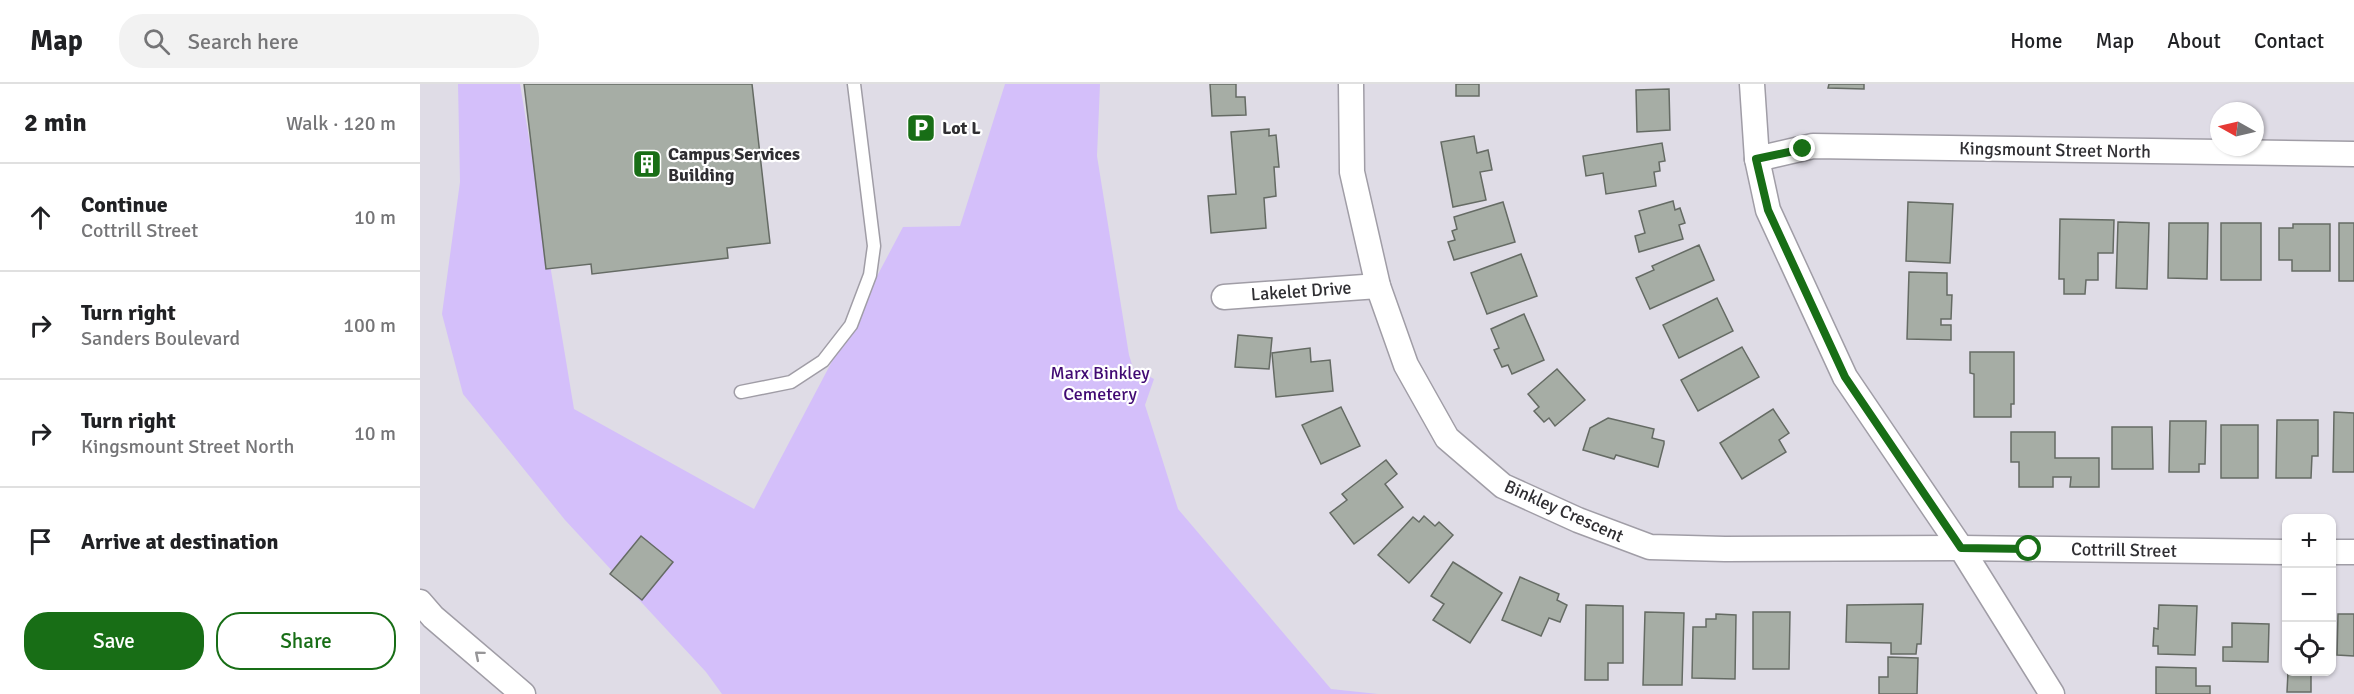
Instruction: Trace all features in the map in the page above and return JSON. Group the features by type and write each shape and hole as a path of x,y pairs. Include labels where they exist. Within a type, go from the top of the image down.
{"street":[{"name":"Binkley Crescent","path":"1351,84 1352,172 1378,286 1406,365 1447,438 1503,486 1578,520 1650,547 1961,548"},
{"path":"1752,84 1756,159 1768,210 1845,377 1961,548 2052,694"},
{"name":"Kingsmount Street North","path":"1756,159 1813,146 2354,154"},
{"name":"Lakelet Drive","path":"1224,297 1378,286"},
{"name":"Cottrill Street","path":"1961,548 2282,552"},
{"path":"2336,552 2354,552"},
{"path":"420,602 433,617 523,694"}],"lane":[{"path":"741,392 791,382 823,361 851,325 870,275 874,246 854,84"}],"green space":[{"name":"Marx Binkley Cemetery","path":"458,84 520,84 574,409 754,509 903,227 960,226 1005,84 1100,84 1097,156 1129,355 1133,368 1154,379 1145,405 1178,509 1331,689 1378,694 722,694 706,672 565,520 463,394 442,314 460,182"}],"building":[{"name":"Campus Services Building","path":"524,84 752,84 770,243 727,248 728,258 592,274 591,264 546,269"},
{"path":"1210,84 1236,84 1236,97 1245,97 1246,115 1212,116"},
{"path":"1456,84 1479,84 1479,96 1456,96"},
{"path":"1829,84 1864,84 1864,89 1828,88"},
{"path":"1669,89 1670,130 1637,132 1636,90"},
{"path":"1269,129 1269,136 1276,135 1279,167 1274,167 1276,196 1264,198 1266,228 1211,233 1208,196 1236,194 1231,132"},
{"path":"1474,136 1477,153 1488,150 1492,170 1480,172 1486,200 1453,207 1441,142"},
{"path":"1662,143 1665,161 1659,162 1660,171 1654,172 1656,186 1606,194 1603,173 1586,176 1583,156"},
{"path":"1673,201 1675,210 1680,208 1685,223 1679,225 1683,239 1639,252 1635,236 1645,233 1639,211"},
{"path":"1503,202 1515,242 1454,260 1448,242 1455,240 1452,231 1457,229 1454,217"},
{"path":"1908,202 1953,204 1950,263 1906,261"},
{"path":"2060,219 2114,220 2113,253 2098,253 2098,280 2086,280 2085,294 2064,294 2064,279 2059,279"},
{"path":"2118,222 2149,223 2147,289 2116,288"},
{"path":"2169,223 2208,223 2207,279 2168,278"},
{"path":"2221,223 2261,223 2261,280 2221,280"},
{"path":"2339,223 2354,223 2354,281 2339,281"},
{"path":"2293,224 2330,224 2330,271 2292,271 2292,260 2279,260 2279,228 2293,228"},
{"path":"1699,245 1714,280 1650,309 1636,278 1654,270 1652,266"},
{"path":"1521,254 1537,296 1487,314 1471,273"},
{"path":"1909,272 1947,273 1947,295 1952,295 1951,319 1941,319 1941,325 1951,325 1951,340 1907,339"},
{"path":"1717,298 1733,331 1679,358 1663,325"},
{"path":"1524,314 1544,360 1512,374 1508,365 1502,367 1494,350 1499,348 1491,329"},
{"path":"1238,335 1272,338 1269,369 1235,367"},
{"path":"1742,347 1759,377 1698,411 1681,380"},
{"path":"1310,348 1311,362 1330,360 1333,391 1276,397 1272,353"},
{"path":"1970,352 2014,352 2014,404 2011,404 2011,417 1974,417 1974,374 1970,373"},
{"path":"1557,369 1585,400 1555,426 1549,418 1544,422 1534,411 1539,407 1528,394"},
{"path":"1341,407 1360,446 1321,464 1302,425"},
{"path":"1773,409 1789,433 1779,440 1786,452 1742,479 1720,443"},
{"path":"2334,412 2354,413 2354,472 2333,472"},
{"path":"1608,418 1654,429 1652,438 1664,441 1658,467 1616,455 1614,459 1583,450 1590,428"},
{"path":"2277,420 2318,420 2318,456 2312,456 2311,478 2276,478"},
{"path":"2170,421 2206,421 2205,464 2199,464 2199,472 2169,472"},
{"path":"2221,425 2258,425 2258,478 2221,478"},
{"path":"2112,427 2152,427 2153,469 2112,469"},
{"path":"2011,432 2055,432 2055,458 2099,458 2099,487 2070,487 2071,477 2053,477 2053,487 2019,487 2019,462 2011,462"},
{"path":"1386,460 1397,474 1385,484 1403,507 1354,544 1330,513 1347,500 1342,494"},
{"path":"1424,516 1435,526 1439,522 1453,535 1409,583 1378,555 1413,517 1419,522"},
{"path":"641,536 673,562 642,600 610,574"},
{"path":"1453,562 1502,593 1470,643 1433,620 1444,604 1431,596"},
{"path":"1520,577 1559,594 1557,600 1567,605 1560,622 1549,618 1541,636 1502,620"},
{"path":"1923,604 1921,644 1917,644 1916,654 1891,654 1891,643 1846,642 1847,605"},
{"path":"1586,605 1623,606 1623,663 1608,663 1608,680 1585,680"},
{"path":"2159,605 2197,606 2195,655 2158,654 2158,646 2153,646 2154,628 2158,629"},
{"path":"1645,612 1684,613 1682,685 1643,685"},
{"path":"1753,612 1790,612 1789,669 1753,669"},
{"path":"1716,614 1736,615 1735,679 1692,678 1693,627 1706,627 1706,619 1716,619"},
{"path":"2338,614 2354,614 2354,656 2337,655"},
{"path":"2232,623 2269,624 2268,662 2223,661 2223,647 2232,647"},
{"path":"1888,657 1918,658 1917,694 1879,694 1879,677 1888,677"},
{"path":"2156,667 2196,668 2196,686 2210,686 2210,694 2156,694"},
{"path":"2288,676 2311,676 2311,692 2287,692"}],"place":[{"name":"Lot L","path":"921,128"},
{"name":"Campus Services Building","path":"647,164"}],"route":[{"path":"1803,149 1756,159 1768,210 1845,377 1961,548 2029,549"}]}
